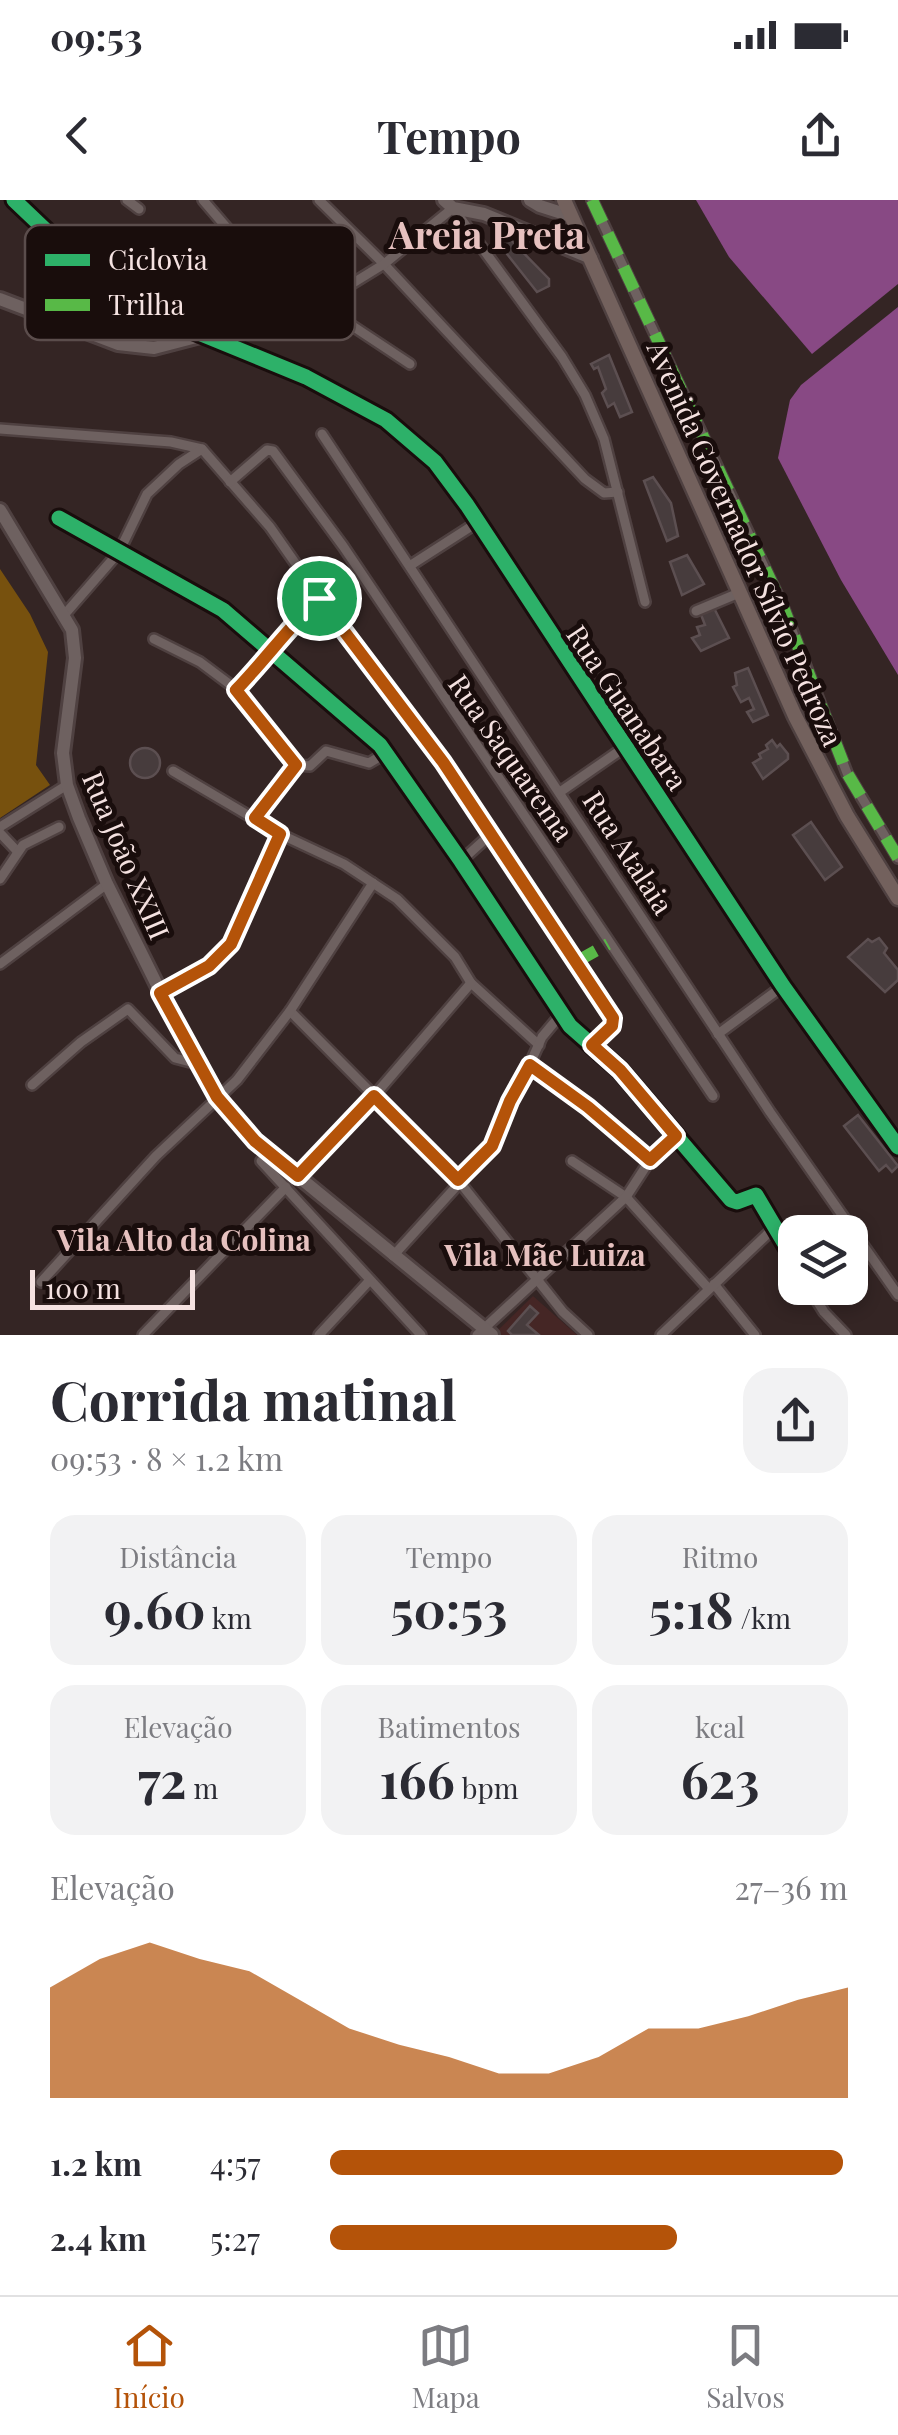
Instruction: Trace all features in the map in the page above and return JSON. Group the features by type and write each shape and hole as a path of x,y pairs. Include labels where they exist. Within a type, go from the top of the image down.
{"main road":[{"name":"Avenida Governador Sílvio Pedroza","path":"564,200 821,769 898,898"}],"street":[{"path":"14,200 40,225"},
{"path":"127,200 139,209"},
{"path":"203,200 226,225"},
{"path":"319,200 344,225"},
{"path":"530,200 571,216"},
{"path":"592,200 783,607 847,773 898,858"},
{"path":"355,282 384,264 448,204"},
{"path":"448,204 484,214 591,258"},
{"path":"448,204 578,380 604,439 645,602"},
{"path":"355,235 585,479 604,492 618,492"},
{"path":"0,299 25,309"},
{"path":"355,328 410,364"},
{"path":"108,340 154,348 185,340"},
{"name":"Rua Guanabara","path":"215,340 325,386 386,420 435,462 783,986 898,1147"},
{"path":"0,429 171,442 202,450 270,527 492,833 613,1018 612,1026 592,1045"},
{"name":"Rua Atalaia","path":"322,434 718,1034 898,1294"},
{"path":"64,614 119,552 147,494 179,464 202,450"},
{"name":"Rua Saquarema","path":"230,482 267,450 274,451 713,1096"},
{"name":"Rua João XXIII","path":"0,510 72,630 75,658 63,742 67,785 107,884 217,1097 255,1141 485,1333"},
{"path":"59,518 207,600 272,650 386,753 575,1031 620,1070 731,1200 738,1202 756,1195 778,1229"},
{"path":"410,565 478,522"},
{"path":"696,611 739,592"},
{"path":"236,690 319,598"},
{"path":"154,639 200,662 236,690 296,765 310,766 326,750 368,763 386,753"},
{"path":"560,792 625,747"},
{"path":"255,818 296,765"},
{"path":"173,771 280,834 344,864 410,910 455,958 471,983 539,1045"},
{"path":"17,851 0,830 67,785"},
{"path":"0,879 17,851 30,840 60,827"},
{"path":"461,861 492,833"},
{"path":"160,993 209,966 231,944 280,834"},
{"path":"41,1282 156,1156 237,1080 290,1011 373,883"},
{"path":"0,964 107,884"},
{"path":"298,1176 374,1096 471,983"},
{"path":"718,1034 783,986"},
{"path":"32,1085 80,1042 128,1008 174,1058 198,1064"},
{"path":"290,1011 458,1180 563,1312 588,1335"},
{"path":"393,1256 492,1146 545,1032 562,1013"},
{"path":"530,1065 588,1107 650,1160"},
{"path":"485,1333 626,1197 650,1160 676,1136"},
{"path":"261,1161 422,1335"},
{"path":"572,1162 626,1197 755,1335"},
{"path":"142,1335 286,1186"},
{"path":"661,1335 776,1225"},
{"path":"319,1335 370,1280"},
{"path":"820,1305 846,1335"}],"shaded area":[{"path":"696,200 898,200 898,284 812,354 729,257"},
{"path":"898,307 898,675 841,580 778,458 790,400 801,385"},
{"path":"0,569 30,614 48,652 36,765 50,785 0,818"},
{"path":"533,1296 577,1335 496,1332"}],"building":[{"path":"506,235 549,279 549,286 537,292 507,254 502,239"},
{"path":"609,355 632,412 620,417 614,403 608,407 598,367 594,369 591,364"},
{"path":"653,477 671,503 678,536 667,541 644,481"},
{"path":"687,555 704,584 682,595 670,562"},
{"path":"714,608 729,638 701,651 692,638 700,635 697,627 705,625 700,612"},
{"path":"748,668 768,715 753,722 747,712 754,709 749,698 741,702 733,687 737,685 735,673"},
{"path":"772,740 777,747 780,744 788,759 763,779 753,763"},
{"path":"145,748 156,752 160,763 156,774 145,778 134,774 130,763 134,752"},
{"path":"811,822 842,867 825,880 793,835"},
{"path":"879,938 887,948 884,953 898,970 898,980 885,992 848,957 868,939 872,942"},
{"path":"858,1115 898,1166 892,1172 886,1165 879,1171 844,1126"},
{"path":"530,1306 538,1313 527,1325 539,1335 512,1335 508,1331"}],"marked path":[{"path":"592,200 783,607 847,773 898,858"},
{"path":"574,963 608,944"}],"cycle path":[{"path":"14,200 40,225"},
{"path":"216,340 306,377 386,420 435,462 783,986 898,1147"},
{"path":"59,518 223,610 380,745 570,1026 620,1070 731,1200 737,1202 756,1195 778,1232"}],"district":[{"name":"Areia Preta","path":"487,233"},
{"name":"Vila Alto da Colina","path":"184,1239"},
{"name":"Vila Mãe Luiza","path":"545,1254"}],"route":[{"path":"319,598 443,762 613,1018 612,1026 592,1045 620,1070 676,1136 650,1160 588,1107 530,1065 510,1101 498,1137 458,1180 374,1096 298,1176 255,1141 217,1097 160,993 209,966 231,944 280,834 255,818 296,765 236,690 319,598"}]}
